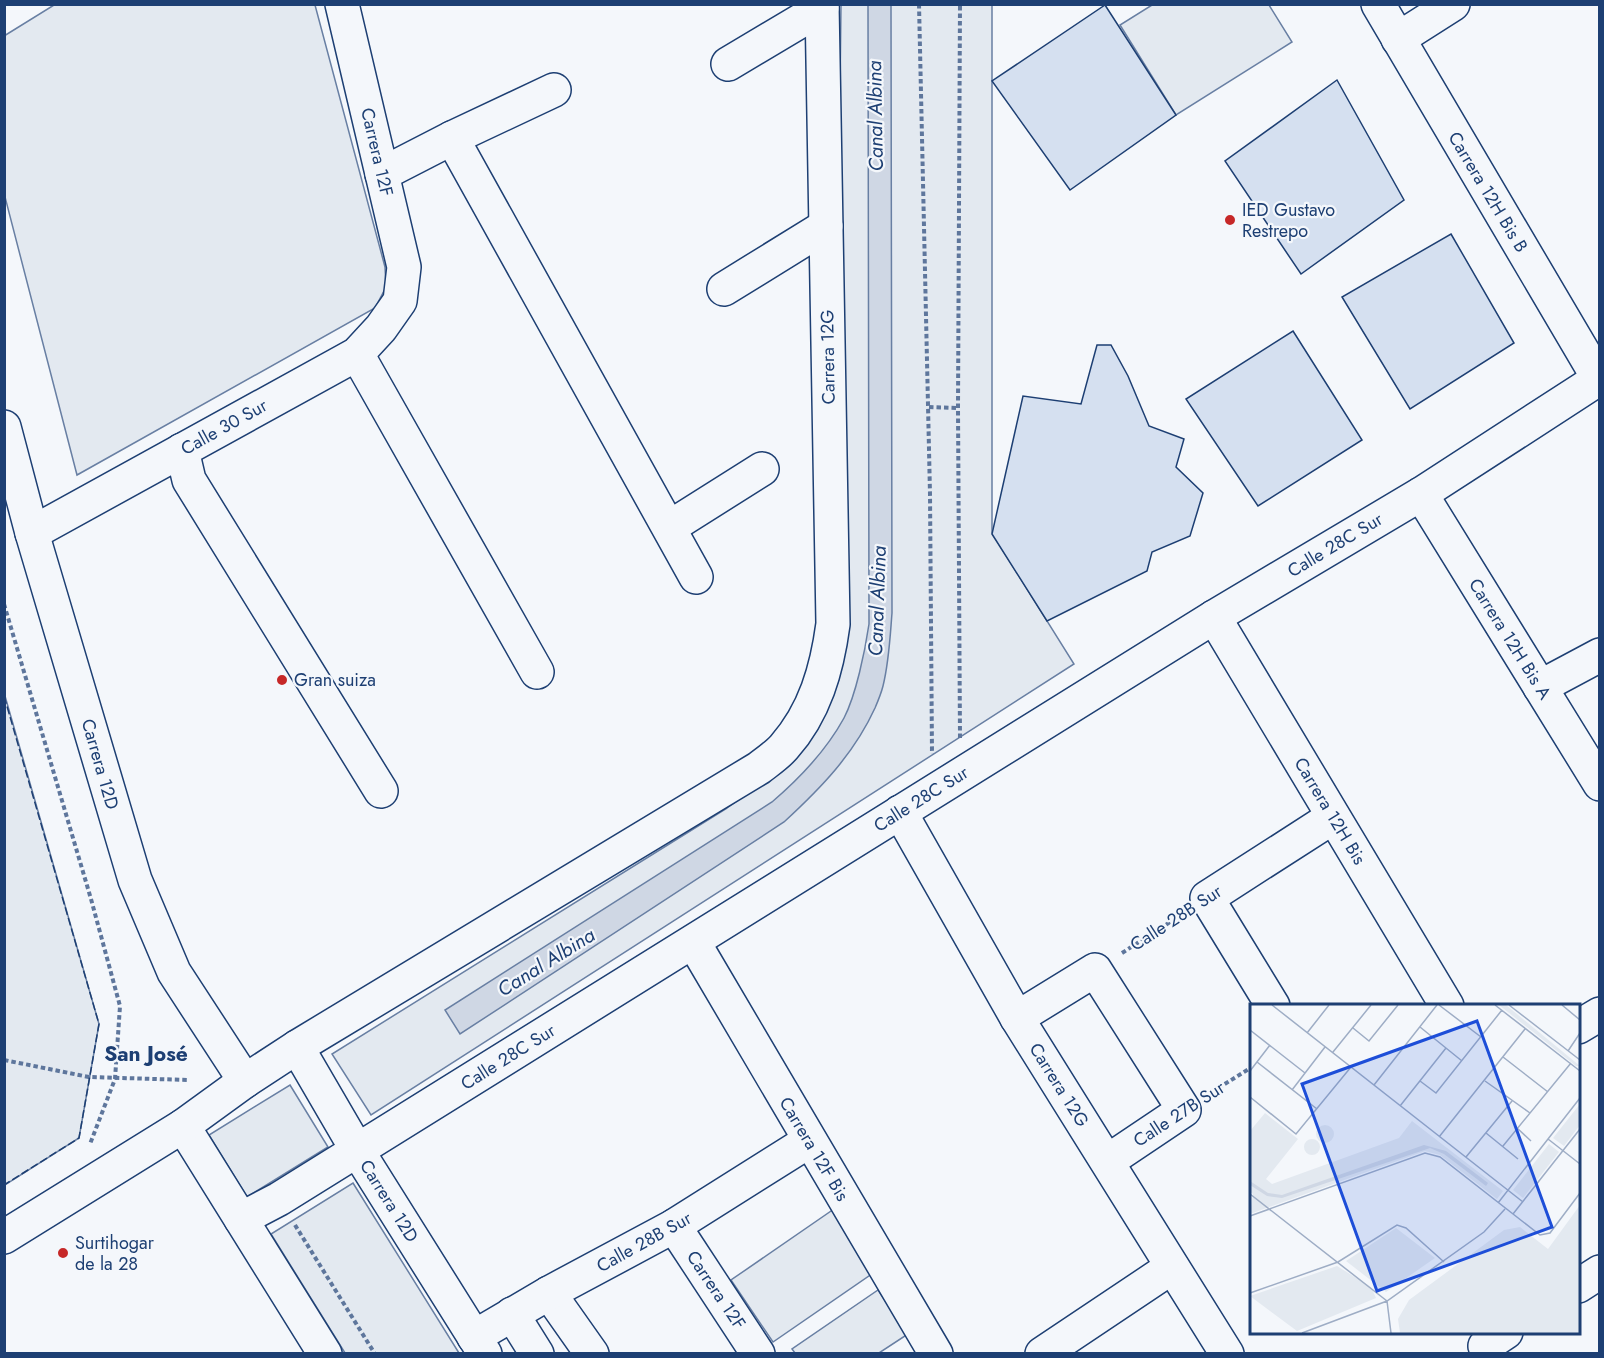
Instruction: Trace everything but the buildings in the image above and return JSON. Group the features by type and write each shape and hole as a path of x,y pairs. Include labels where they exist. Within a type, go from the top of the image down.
{"street":[{"name":"Carrera 12F","path":"342,4 404,267 400,301"},
{"name":"Carrera 12H Bis B","path":"1378,4 1599,378"},
{"path":"1398,39 1453,4"},
{"path":"728,64 822,6"},
{"name":"Carrera 12G","path":"297,1047 759,768 783,749 799,728 812,705 824,673 833,624 822,6"},
{"path":"382,174 554,90"},
{"path":"452,138 696,577"},
{"path":"724,289 826,226"},
{"name":"Calle 30 Sur","path":"32,533 357,354 381,328 400,301"},
{"path":"357,354 537,672"},
{"name":"Calle 28C Sur","path":"241,1219 279,1199 694,943 1214,617 1421,494 1599,378"},
{"name":"Carrera 12D","path":"4,427 32,533 135,880 174,972 245,1081"},
{"path":"183,450 189,480 381,791"},
{"path":"670,527 762,469"},
{"name":"Carrera 12H Bis A","path":"1421,494 1599,784"},
{"name":"Carrera 12H Bis","path":"1214,617 1446,1004"},
{"path":"1540,687 1599,655"},
{"name":"Carrera 12G","path":"900,812 1017,1018 1227,1353"},
{"name":"Calle 28B Sur","path":"1207,898 1334,817"},
{"path":"1207,898 1272,1004"},
{"name":"Carrera 12F Bis","path":"694,943 936,1353"},
{"path":"1017,1018 1095,970 1184,1110"},
{"path":"1580,1026 1599,1014"},
{"path":"4,1237 183,1126 297,1047"},
{"name":"Carrera 12D","path":"297,1047 357,1150 480,1345"},
{"name":"Calle 27B Sur","path":"1108,1161 1184,1110"},
{"path":"183,1126 325,1353"},
{"name":"Calle 28B Sur","path":"480,1345 512,1314 674,1226 809,1141"},
{"name":"Carrera 12F","path":"674,1226 758,1353"},
{"path":"1041,1353 1172,1268"},
{"path":"1580,1285 1599,1272"},
{"path":"549,1293 592,1353"},
{"path":"512,1314 537,1353"}],"path":[{"path":"919,4 928,407 932,792"},
{"path":"960,4 958,408 960,775"},
{"path":"928,407 958,408"},
{"path":"4,604 120,1006 115,1079 90,1145"},
{"name":"Calle 28B Sur","path":"1095,970 1207,898"},
{"path":"4,1060 89,1077 197,1080"},
{"name":"Calle 27B Sur","path":"1184,1110 1250,1068"},
{"path":"279,1199 375,1353"}],"shaded area":[{"path":"54,5 315,5 385,267 386,287 375,308 77,475 5,197 4,36"},
{"path":"841,5 992,5 992,533 1074,664 371,1115 332,1054 727,808 763,782 793,755 819,723 829,704 840,675 848,627 839,178"},
{"path":"1152,5 1269,5 1292,42 1176,115 1120,25"},
{"path":"5,696 99,1024 79,1138 5,1185"},
{"path":"290,1085 328,1147 247,1197 209,1135"},
{"path":"353,1183 459,1353 345,1353 271,1234"},
{"path":"834,1209 876,1271 773,1342 731,1280"},
{"path":"878,1290 908,1334 879,1353 795,1353 792,1349"}],"water":[{"name":"Canal Albina","path":"868,5 891,5 892,613 887,668 878,700 867,725 836,770 784,822 460,1034 445,1010 772,802 821,753 837,730 848,708 860,672 869,624"}],"fence":[{"path":"4,696 99,1024 79,1138 4,1185"}],"place":[{"name":"IED Gustavo Restrepo","path":"1230,220"},
{"name":"Gran suiza","path":"282,680"},
{"name":"Surtihogar de la 28","path":"63,1253"}],"district":[{"name":"San José","path":"146,1054"}]}
